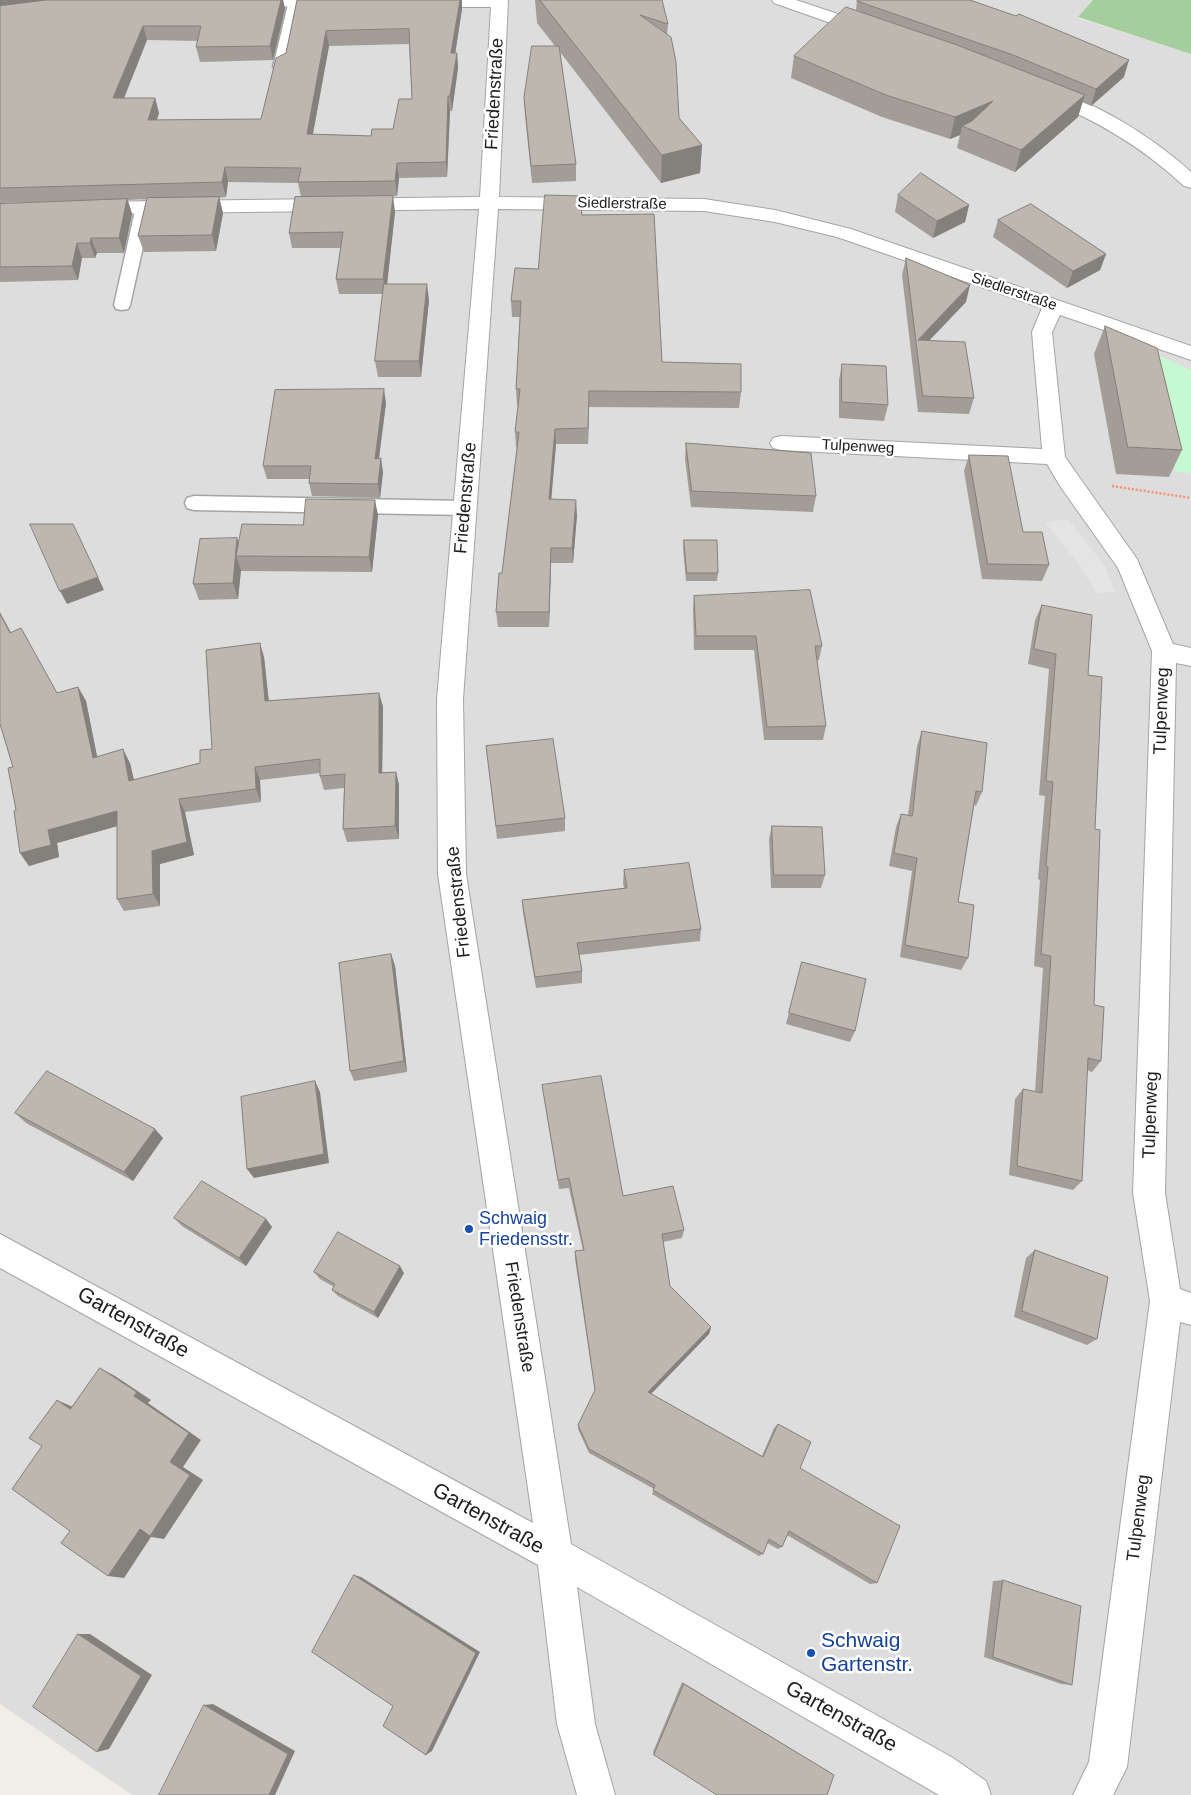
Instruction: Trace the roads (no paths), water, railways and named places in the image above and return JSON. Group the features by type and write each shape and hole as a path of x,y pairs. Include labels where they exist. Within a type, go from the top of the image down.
{"street":[{"path":"780,0 888,36"},
{"path":"228,1 350,2"},
{"path":"410,2 500,1"},
{"name":"Friedenstraße","path":"500,1 489,203 450,698 452,874 554,1555 576,1724 596,1795"},
{"path":"1032,89 1122,129 1175,166 1191,182"},
{"name":"Siedlerstraße","path":"77,208 489,203 704,205 775,216 844,232 1191,353"},
{"name":"Tulpenweg","path":"1054,306 1042,332 1061,469 1128,565 1178,654 1149,1193 1178,1305 1108,1767 1092,1795"},
{"name":"Tulpenweg","path":"781,443 1061,469"},
{"name":"Gartenstraße","path":"0,1250 554,1555 939,1772 972,1795"}],"lane":[{"path":"280,67 294,2"},
{"path":"122,306 144,206"},
{"path":"194,503 465,508"}],"place":[{"name":"Schwaig Friedensstr.","path":"469,1229"},
{"name":"Schwaig Gartenstr.","path":"811,1653"}]}
